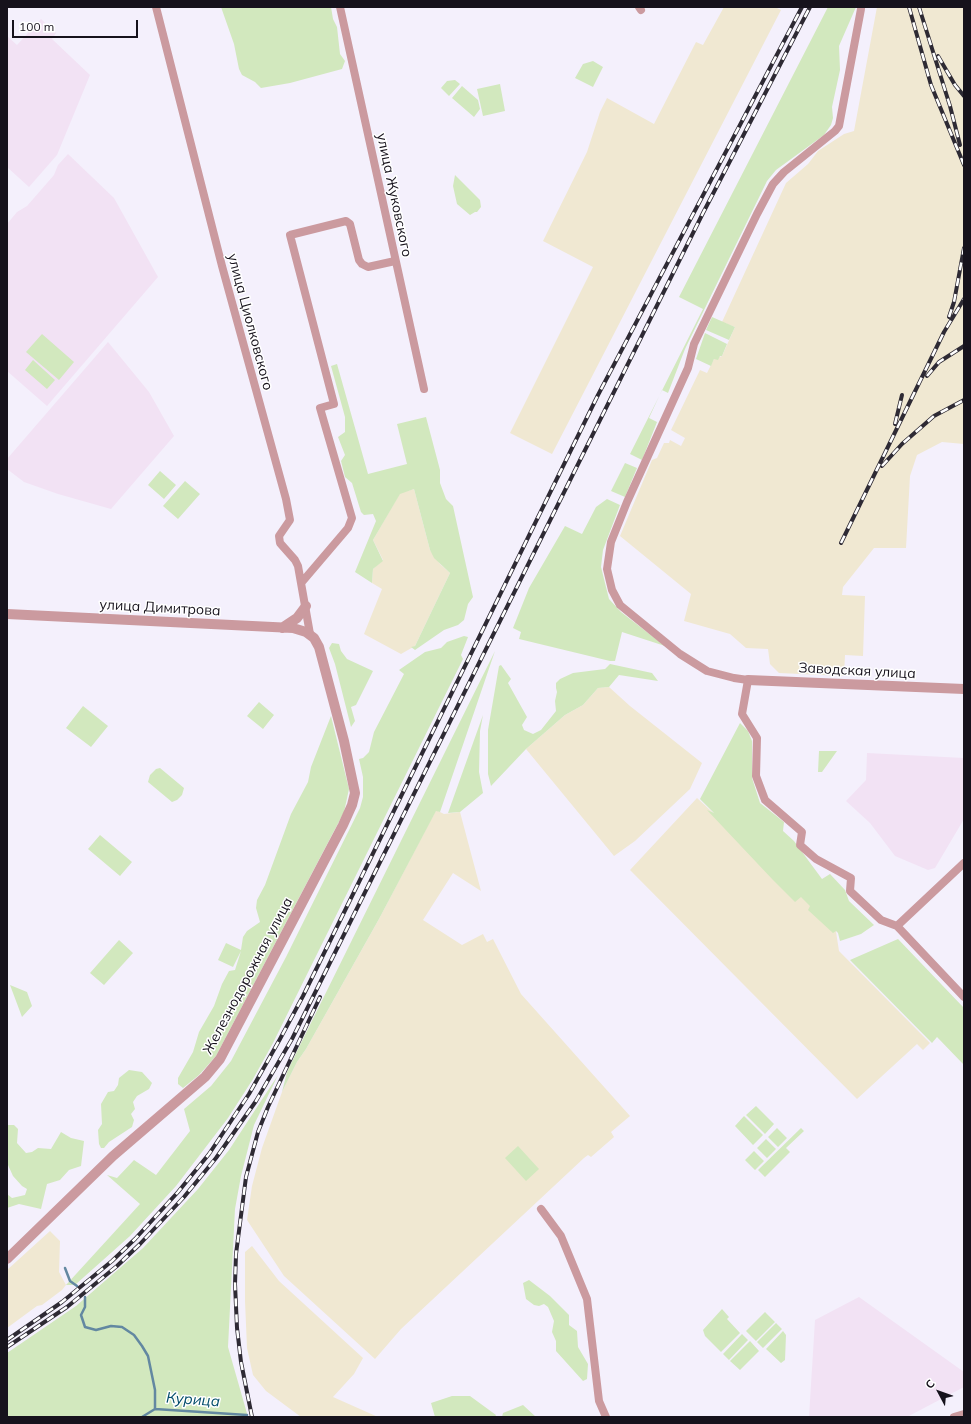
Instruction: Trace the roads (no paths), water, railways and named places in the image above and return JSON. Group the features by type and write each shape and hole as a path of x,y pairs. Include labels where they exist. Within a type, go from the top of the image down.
{"street":[{"name":"улица Циолковского","path":"156,7 226,281 290,516 287,524 279,536 280,543 283,549 296,560 302,582 310,634"},
{"name":"улица Жуковского","path":"340,7 424,389"},
{"path":"861,8 838,126 834,131 784,172 770,190 694,344 688,368 614,536 608,558 607,569 612,590 616,599 628,612 696,666 721,675 748,680 742,714 757,738 756,776 764,800 802,832 800,844 816,859 850,878 850,891 881,920 897,926 964,997"},
{"path":"302,582 348,528 352,518 320,408 334,404 290,235 346,221 350,224 359,260 362,264 368,267 395,261"},
{"path":"282,628 297,618 304,611 306,606"},
{"name":"улица Димитрова","path":"7,614 300,629 310,634"},
{"name":"Железнодорожная улица","path":"7,1259 113,1156 197,1084 217,1063 234,1036 343,825 354,799 354,785 320,647 310,634"},
{"name":"Заводская улица","path":"748,680 897,688 964,689"},
{"path":"897,926 964,863"},
{"path":"540,1209 561,1236 587,1299 600,1401 606,1417"},
{"path":"954,1417 964,1414"}],"waterway":[{"name":"Курица","path":"65,1268 70,1281 77,1286"},
{"name":"Курица","path":"85,1297 85,1307 81,1315 85,1327 96,1330 111,1326 122,1327 134,1335 142,1346 148,1356 155,1390 155,1409"},
{"name":"Курица","path":"155,1409 247,1415"},
{"path":"142,1417 155,1409"}],"railway":[{"path":"7,1340 62,1302 112,1261 135,1239 178,1192 209,1154 249,1094 303,996 598,395 802,7"},
{"path":"7,1347 67,1307 117,1266 140,1244 184,1197 216,1158 256,1101 292,1039 703,213 810,7"},
{"path":"909,7 931,85 964,165"},
{"path":"919,7 950,106 960,145"},
{"path":"938,56 955,85 964,96"},
{"path":"949,317 954,302 964,248"},
{"path":"841,543 944,332 964,299"},
{"path":"927,376 939,362 964,346"},
{"path":"895,424 902,395"},
{"path":"882,466 902,444 934,416 964,400"},
{"path":"252,1417 241,1362 237,1328 235,1284 236,1254 246,1177 258,1132 268,1107 320,997"}]}
